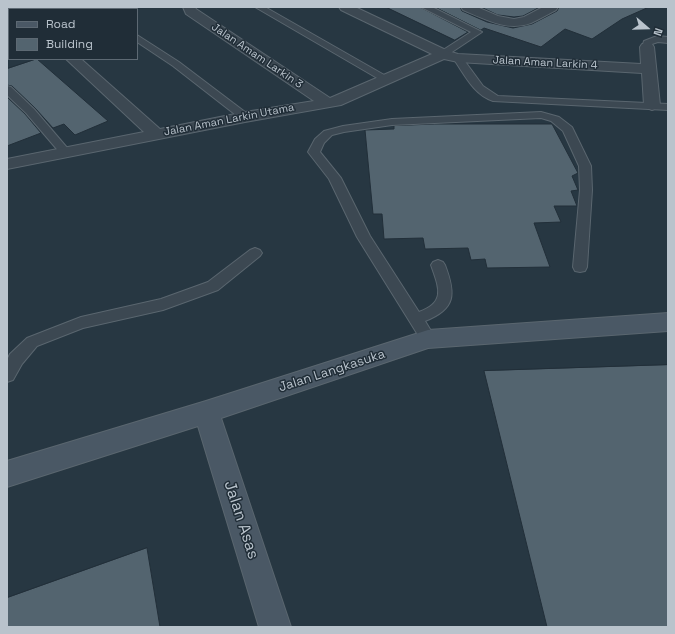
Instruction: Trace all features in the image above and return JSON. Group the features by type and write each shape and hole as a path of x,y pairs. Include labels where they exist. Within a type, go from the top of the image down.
{"main road":[{"name":"Jalan Langkasuka","path":"7,474 206,412 428,339 668,322"},
{"name":"Jalan Asas","path":"206,412 275,627"}],"street":[{"name":"Jalan Amam Larkin 3","path":"189,7 190,11 328,104"},
{"path":"345,7 451,56"},
{"path":"467,7 501,21 512,23 522,22 552,7"},
{"path":"647,47 652,105"},
{"name":"Jalan Aman Larkin Utama","path":"7,164 245,117 328,104 344,100 388,80 451,56"},
{"name":"Jalan Aman Larkin 4","path":"451,56 648,69"},
{"path":"74,60 156,134"}],"lane":[{"path":"259,7 388,80"},
{"path":"425,7 478,32 451,56 481,92 487,97 497,100 652,105 668,107"},
{"path":"138,39 176,64 245,117"},
{"path":"647,47 647,43 651,40 668,40"},
{"path":"7,90 30,111 65,152"},
{"path":"428,339 364,238 335,178 314,152 319,141 328,133 343,128 392,122 540,115 555,119 568,129 585,166 586,190 580,267"},
{"path":"7,375 16,358 32,342 81,323 163,304 213,286 255,254"},
{"path":"415,319 437,310 444,299 445,284 438,265"}],"building":[{"path":"386,7 420,7 468,32 455,40"},
{"path":"435,7 460,7 462,11 487,22 513,28 532,24 557,11 559,7 649,7 622,19 592,39 565,29 541,47 484,28 481,30"},
{"path":"481,7 540,7 523,16 514,17 498,15"},
{"path":"38,60 108,121 75,135 64,124 53,128 12,86 7,85 7,69"},
{"path":"7,97 25,114 41,133 7,146"},
{"path":"435,124 552,124 578,173 572,176 578,190 571,191 577,206 554,206 561,222 534,223 550,267 487,268 485,259 471,260 468,248 425,249 423,238 384,239 382,214 373,214 365,130 394,129 394,126"},
{"path":"668,365 668,627 547,627 484,371"},
{"path":"147,548 160,627 7,627 7,598"}]}
